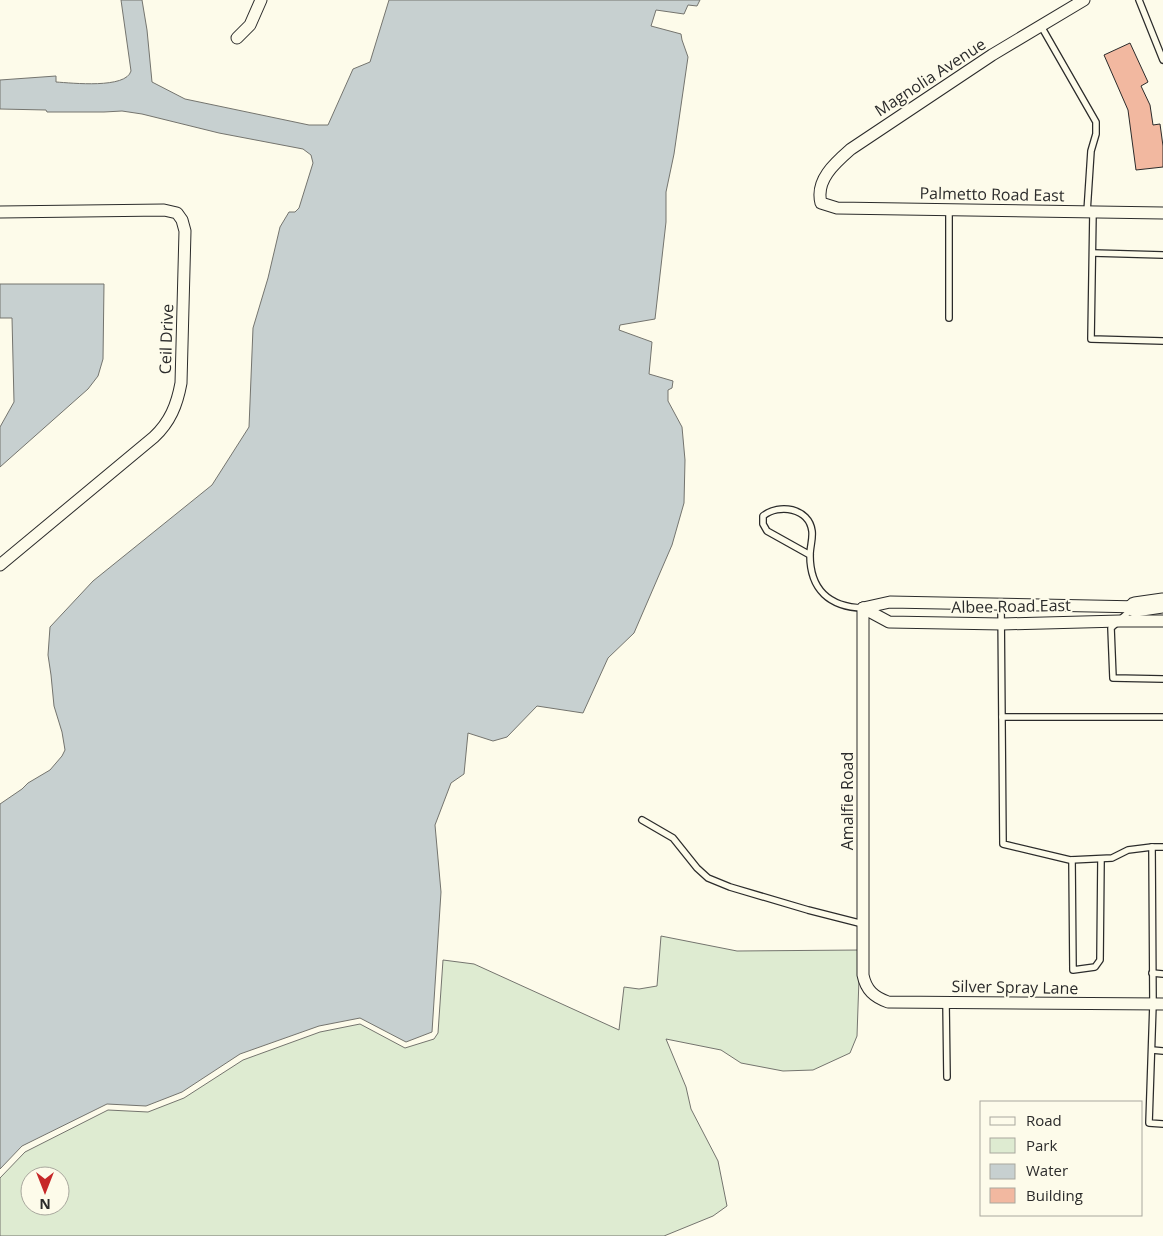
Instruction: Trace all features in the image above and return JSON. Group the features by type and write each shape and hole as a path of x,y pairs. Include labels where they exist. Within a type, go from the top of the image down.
{"main road":[{"path":"1135,607 1163,605"}],"street":[{"path":"236,38 250,25 261,0"},
{"name":"Magnolia Avenue","path":"821,203 819,189 838,160 851,149 992,55 1078,2"},
{"name":"Palmetto Road East","path":"821,203 837,208 1163,214"},
{"name":"Ceil Drive","path":"0,212 164,210 177,213 182,220 185,231 180,383 176,403 168,421 154,438 0,565"},
{"name":"Albee Road East","path":"864,608 890,602 1135,607"},
{"name":"Albee Road East","path":"864,608 889,622 1002,624 1163,621"},
{"name":"Amalfie Road","path":"864,608 863,975 865,984 870,992"},
{"name":"Silver Spray Lane","path":"870,992 879,999 888,1002 1158,1004"}],"lane":[{"path":"1140,0 1163,60"},
{"path":"1041,26 1096,122 1096,134 1090,151 1091,339 1163,341"},
{"path":"948,210 949,318"},
{"path":"1092,253 1163,256"},
{"name":"Albee Road East","path":"810,554 767,531 763,524 763,516 769,511 785,509 802,514 809,522 812,532 811,566 819,587 831,601 849,608 864,608"},
{"path":"1001,605 1003,844 1072,860 1112,858 1128,850 1163,847"},
{"path":"1135,607 1111,628 1113,678 1163,679"},
{"path":"1002,717 1163,717"},
{"path":"642,820 672,838 708,878 730,887 863,924"},
{"path":"1152,847 1152,973 1158,1004 1152,1050 1150,1123 1163,1124"},
{"path":"1072,860 1073,970 1095,968 1100,960 1100,859"},
{"path":"1152,973 1163,974"},
{"path":"946,1002 947,1077"},
{"path":"1152,1050 1163,1050"}],"green space":[{"path":"661,936 737,951 860,950 857,1036 850,1053 813,1070 783,1071 741,1063 721,1050 666,1039 686,1087 691,1109 718,1161 727,1206 713,1216 664,1236 0,1236 0,1178 25,1152 108,1110 148,1112 184,1098 243,1060 320,1032 360,1024 405,1048 434,1039 438,1033 443,960 474,964 619,1030 624,987 639,989 657,986"}],"water":[{"path":"121,0 142,0 152,82 185,99 309,125 328,125 353,69 370,62 389,0 700,0 697,6 688,5 684,14 656,10 651,26 681,34 688,57 674,154 666,192 666,222 655,319 620,325 619,330 652,342 649,374 673,381 672,388 668,390 668,401 682,427 685,460 684,503 672,545 634,633 608,658 583,713 537,706 507,737 493,741 468,733 464,774 451,783 435,825 441,892 432,1032 406,1042 360,1018 319,1026 240,1054 182,1092 146,1106 107,1104 22,1146 0,1169 0,804 28,783 50,770 65,750 54,706 48,655 50,627 93,581 212,485 249,427 253,328 268,278 280,227 289,212 295,212 299,208 313,163 311,155 303,149 219,133 142,114 122,111 47,112 46,110 0,109 0,80 56,76 56,82 98,84 109,83 127,77 131,71"},
{"path":"0,284 104,284 103,359 98,376 88,389 0,467 0,427 14,402 12,318 0,318"}],"building":[{"path":"1130,43 1148,82 1141,86 1150,105 1153,125 1160,124 1163,167 1136,170 1128,110 1104,55"}]}
